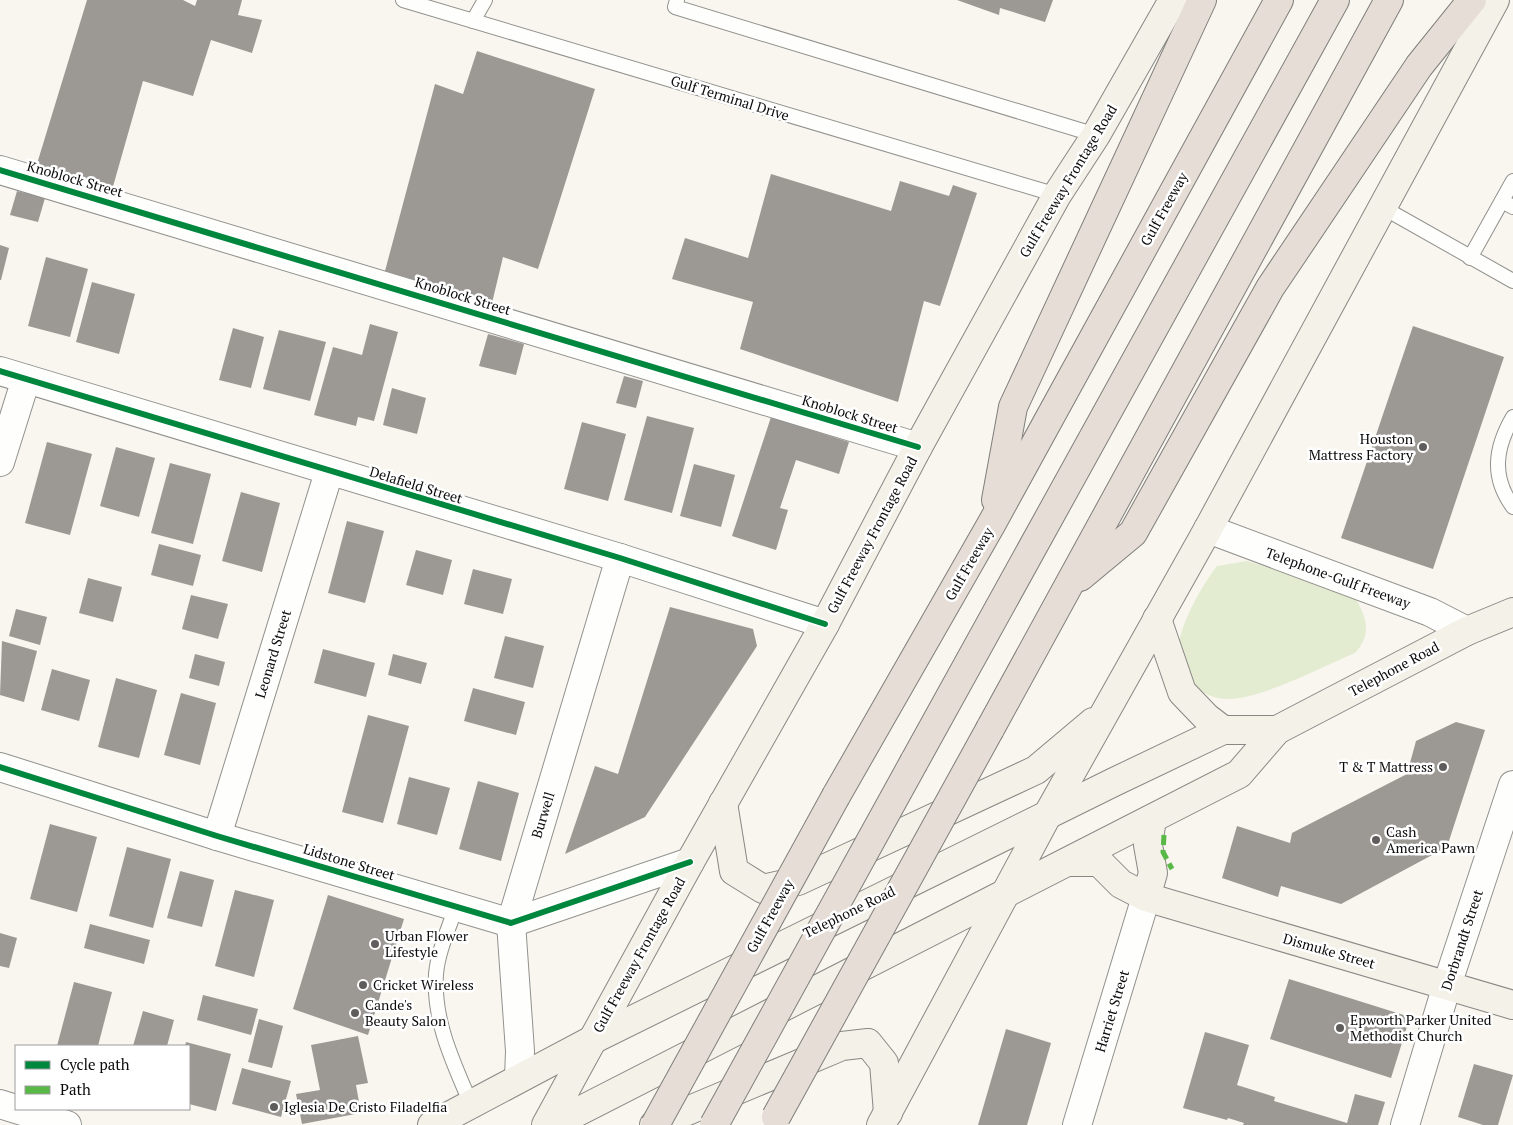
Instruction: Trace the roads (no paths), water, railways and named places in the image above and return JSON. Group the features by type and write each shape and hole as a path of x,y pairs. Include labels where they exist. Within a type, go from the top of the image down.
{"highway":[{"path":"992,522 1013,406 1202,0"},
{"name":"Gulf Freeway","path":"655,1125 836,796 992,522 1279,0"},
{"path":"714,1125 1335,0"},
{"path":"771,1125 1069,586 1389,0"},
{"path":"1069,586 1133,533 1270,288 1419,66 1472,0"}],"main road":[{"name":"Gulf Freeway Frontage Road","path":"546,1125 690,862 825,624 918,447 1057,195 1096,135 1173,0"},
{"path":"884,1119 1048,814 1208,529 1494,0"},
{"name":"Telephone Road","path":"552,1125 1004,896 1239,774 1276,730 1467,631 1513,612"},
{"path":"1157,619 1182,692 1206,717 1223,730"},
{"path":"723,803 734,871 763,889 798,881 1036,770 1105,712"},
{"name":"Telephone Road","path":"432,1125 594,1039 1048,814 1223,730 1276,730"},
{"path":"1146,897 1153,873 1148,845 1152,819"},
{"name":"Dismuke Street","path":"1069,862 1099,862 1121,884 1146,897 1513,1005"},
{"path":"655,1125 842,1046 868,1043 884,1063 884,1119"}],"street":[{"name":"Knoblock Street","path":"0,170 918,447"},
{"name":"Delafield Street","path":"0,371 329,472 620,558 825,624"},
{"path":"0,462 26,379"},
{"name":"Leonard Street","path":"217,836 329,472"},
{"name":"Telephone-Gulf Freeway","path":"1208,529 1430,612 1467,631"},
{"name":"Burwell","path":"519,1078 520,1051 511,924 620,558"},
{"name":"Lidstone Street","path":"0,767 217,836 511,924"},
{"name":"Dorbrandt Street","path":"1405,1125 1447,985 1513,785"},
{"path":"511,924 690,862"},
{"name":"Harriet Street","path":"1077,1125 1146,897"},
{"path":"0,1104 15,1109"},
{"path":"19,1110 67,1125"}],"lane":[{"name":"Gulf Terminal Drive","path":"403,0 1057,195"},
{"path":"473,21 485,0"},
{"path":"677,0 676,7 1096,135"},
{"path":"1470,258 1507,204 1513,180"},
{"path":"1382,207 1513,281"},
{"path":"1513,417 1502,437 1497,472 1505,496 1513,507"},
{"path":"456,907 436,973 438,1004 442,1034 471,1104"}],"place":[{"name":"Houston Mattress Factory","path":"1423,447"},
{"name":"T & T Mattress","path":"1443,767"},
{"name":"Cash America Pawn","path":"1376,840"},
{"name":"Urban Flower Lifestyle","path":"375,944"},
{"name":"Cricket Wireless","path":"363,985"},
{"name":"Cande's Beauty Salon","path":"355,1013"},
{"name":"Epworth Parker United Methodist Church","path":"1340,1028"},
{"name":"Iglesia De Cristo Filadelfia","path":"274,1107"}]}
